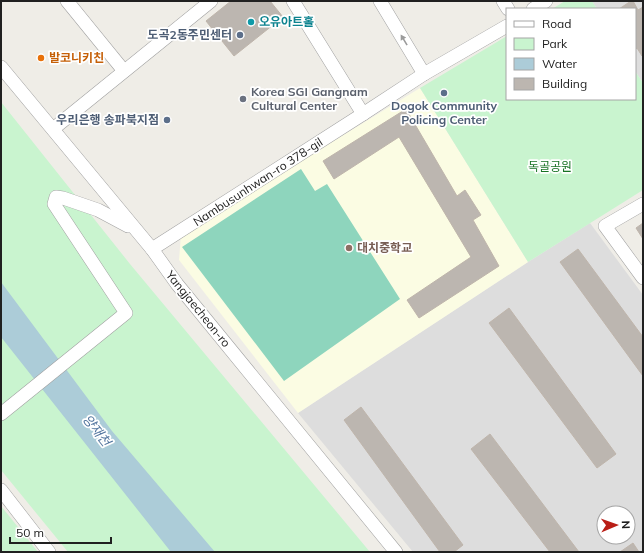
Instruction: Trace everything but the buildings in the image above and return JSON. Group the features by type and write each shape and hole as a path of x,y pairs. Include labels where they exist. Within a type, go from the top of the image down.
{"street":[{"path":"52,129 211,1"},
{"path":"293,1 363,114"},
{"path":"380,1 424,74"},
{"path":"535,8 546,1"},
{"path":"72,3 124,71"},
{"name":"Nambusunhwan-ro 378-gil","path":"152,249 424,74 506,27"},
{"name":"Yangjaecheon-ro","path":"1,67 152,249 177,284 396,552"},
{"path":"1,414 126,313 54,204 56,197 98,210 128,226"},
{"path":"643,204 605,226 643,278"},
{"path":"1,490 49,552"}],"shaded area":[{"path":"592,1 643,1 643,83 636,72 636,8 596,8"},
{"name":"대치중학교","path":"420,88 528,262 298,413 179,260 181,235"},
{"path":"590,223 643,295 643,552 413,552 298,413"}],"green space":[{"path":"565,1 592,1 596,8 554,8"},
{"name":"독골공원","path":"506,37 506,100 636,100 636,72 643,83 643,190 528,262 420,88"},
{"path":"1,102 130,264 370,552 68,552 1,470"},
{"path":"301,169 315,191 327,184 400,299 284,381 182,247"},
{"path":"1,506 38,552 1,552"}],"water":[{"name":"양재천","path":"1,282 112,431 215,552 171,552 1,337"}],"place":[{"name":"오유아트홀","path":"251,22"},
{"name":"도곡2동주민센터","path":"240,35"},
{"name":"발코니키친","path":"41,58"},
{"name":"Dogok Community Policing Center","path":"444,93"},
{"name":"Korea SGI Gangnam Cultural Center","path":"243,99"},
{"name":"우리은행 송파북지점","path":"167,120"},
{"name":"대치중학교","path":"349,248"}]}
